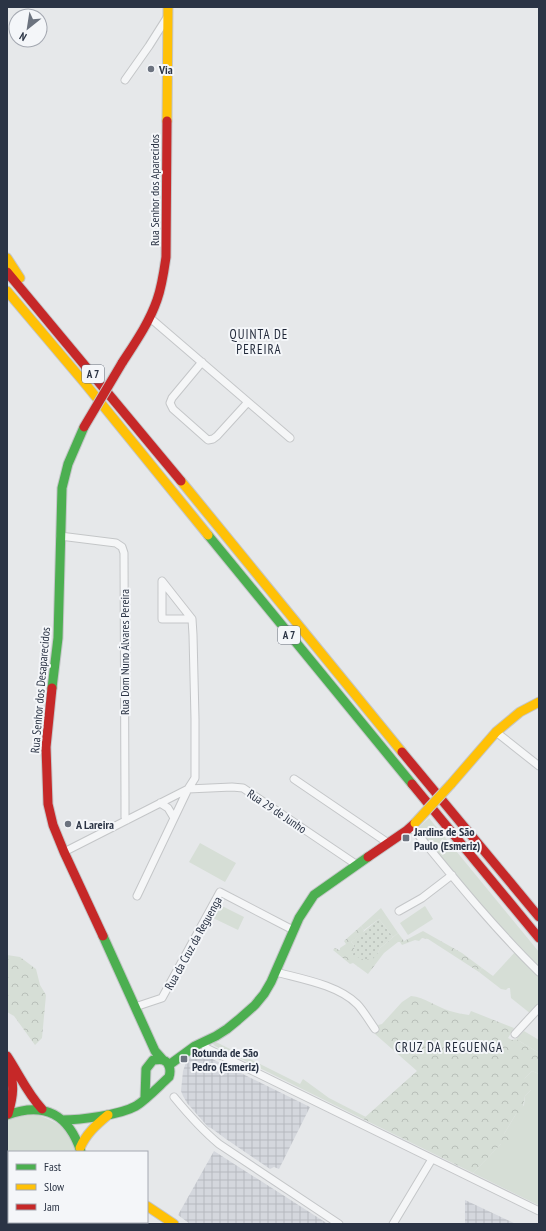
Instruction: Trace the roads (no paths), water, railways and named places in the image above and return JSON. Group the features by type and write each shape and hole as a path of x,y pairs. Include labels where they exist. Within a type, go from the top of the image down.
{"main road":[{"name":"Rua Senhor dos Aparecidos","path":"84,427 122,362 144,329 157,301 163,280 166,256 168,11"},
{"path":"7,258 28,290 27,296"},
{"name":"A 7","path":"7,272 158,452 369,714 539,917"},
{"name":"A 7","path":"7,291 83,381 299,647 539,938"},
{"name":"A 7","path":"7,302 27,322 40,331"},
{"name":"Rua Senhor dos Desaparecidos","path":"84,427 72,450 63,477 58,638 46,747 48,804 53,825 64,852 98,922 155,1051 166,1063"},
{"path":"145,1098 147,1076 146,1069 153,1060 166,1063 220,1034 239,1021 264,994 276,972 299,916 314,895 413,825 496,732 520,712 539,702"},
{"name":"Rua Senhor dos Desaparecidos","path":"149,1035 150,1063"},
{"path":"7,1056 19,1074 26,1091 42,1109"},
{"path":"7,1056 12,1077 13,1097 8,1115"},
{"path":"62,1120 110,1114 127,1110 137,1105 169,1078 170,1069 166,1063"},
{"path":"147,1076 153,1083 163,1083"},
{"path":"8,1115 23,1109 42,1109 52,1113 73,1131 81,1150"},
{"path":"81,1150 84,1137 92,1127 110,1114"},
{"path":"148,1207 174,1224"}],"street":[{"path":"125,80 150,46 168,11"},
{"path":"149,317 290,438"},
{"path":"202,362 172,398 170,403 173,409 208,440 212,440 217,436 248,402"},
{"name":"Rua Dom Nuno Álvares Pereira","path":"60,536 116,543 122,547 124,553 125,817 127,820"},
{"path":"137,896 188,789 195,778 194,658 192,619 162,581 162,619 192,619"},
{"path":"496,732 539,766"},
{"path":"294,780 388,843"},
{"name":"Rua 29 de Junho","path":"188,789 243,788 357,865"},
{"path":"64,852 81,842 188,789"},
{"path":"160,803 168,808 174,818"},
{"path":"413,825 452,875 512,945 539,972"},
{"path":"399,911 422,898 452,875"},
{"name":"Rua da Cruz da Reguenga","path":"135,1007 162,998 220,892 293,930"},
{"path":"276,972 340,991 359,1005 375,1029"},
{"path":"515,1034 539,1008"},
{"path":"201,1043 208,1050 539,1211"},
{"path":"174,1096 194,1122 206,1134 339,1224"},
{"path":"392,1224 432,1159"}],"place":[{"name":"Via","path":"151,69"},
{"name":"A Lareira","path":"68,824"},
{"name":"Jardins de São Paulo (Esmeriz)","path":"406,838"},
{"name":"Rotunda de São Pedro (Esmeriz)","path":"184,1059"}],"district":[{"name":"QUINTA DE PEREIRA","path":"259,342"},
{"name":"CRUZ DA REGUENGA","path":"449,1047"}]}
